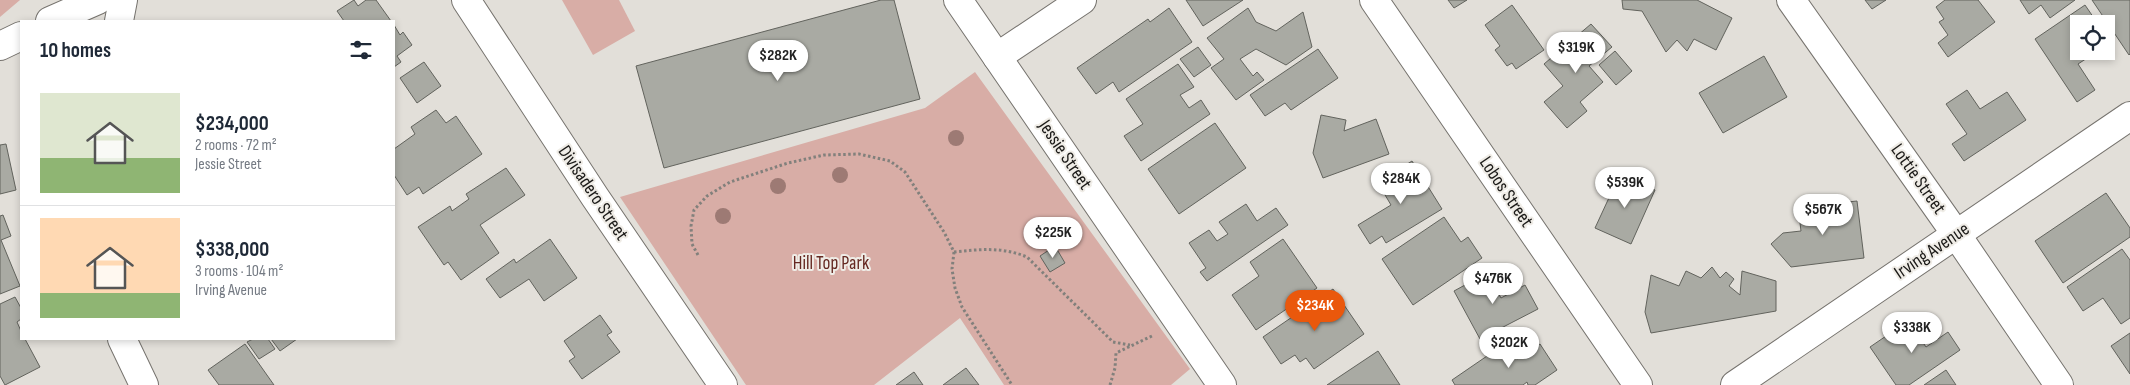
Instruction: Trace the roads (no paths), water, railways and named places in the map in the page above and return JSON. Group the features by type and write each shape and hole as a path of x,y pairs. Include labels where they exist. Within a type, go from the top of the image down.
{"street":[{"path":"52,20 98,0"},
{"path":"119,20 123,0"},
{"name":"Divisadero Street","path":"466,0 722,385"},
{"name":"Jessie Street","path":"958,0 1222,385"},
{"path":"997,57 1082,0"},
{"name":"Lobos Street","path":"1374,0 1638,385"},
{"name":"Lottie Street","path":"1791,0 1956,234 2059,385"},
{"path":"0,46 20,36"},
{"name":"Irving Avenue","path":"1735,385 2130,116"},
{"path":"122,340 144,385"}],"park label":[{"name":"Hill Top Park","path":"831,263"}]}
